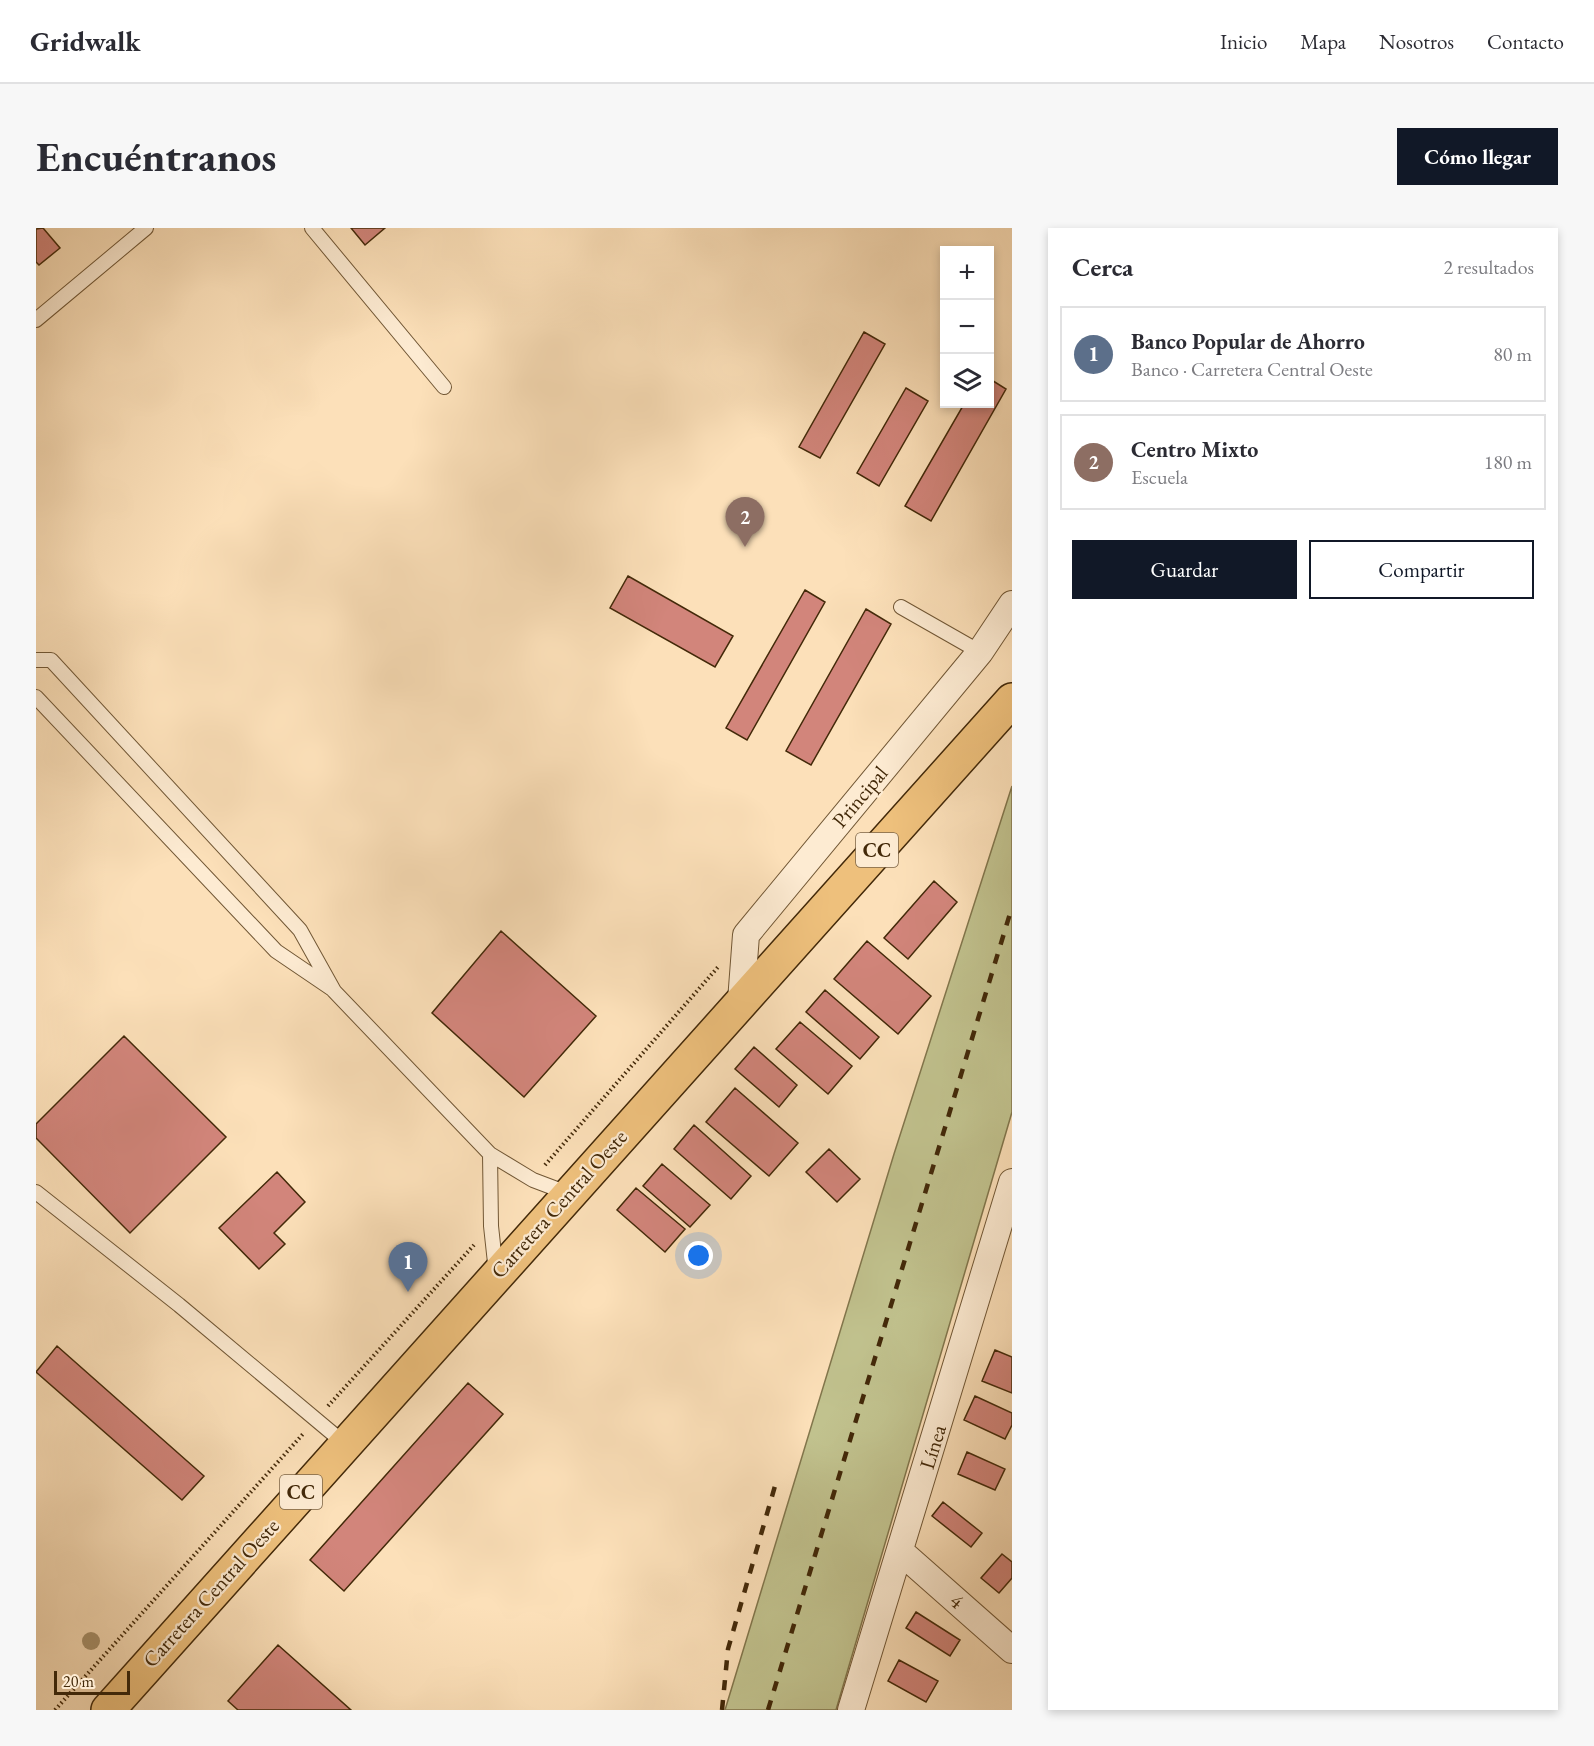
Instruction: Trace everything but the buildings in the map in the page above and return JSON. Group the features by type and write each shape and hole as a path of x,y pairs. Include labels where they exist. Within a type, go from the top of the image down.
{"main road":[{"name":"Carretera Central Oeste","path":"108,1710 344,1443 1012,700"}],"street":[{"name":"Principal","path":"746,935 980,652 1012,604"},
{"path":"741,1001 746,935"},
{"name":"Línea","path":"851,1710 1012,1182"},
{"name":"4","path":"901,1552 1012,1650"}],"lane":[{"path":"36,320 146,228"},
{"path":"312,228 444,387"},
{"path":"901,607 980,652"},
{"path":"36,660 51,660 300,930 334,991"},
{"path":"36,698 276,951 334,991 490,1154 533,1180 570,1194"},
{"path":"490,1154 490,1226 496,1275"},
{"path":"36,1192 179,1305 344,1443"}],"path":[{"path":"533,1180 746,935"},
{"path":"55,1710 490,1226"}],"green space":[{"path":"1012,786 1012,1112 836,1710 725,1710 894,1154"}],"railway":[{"path":"768,1710 1012,907"},
{"path":"722,1710 728,1649 777,1479"}],"place":[{"name":"Centro Mixto","path":"745,547"},
{"name":"Banco Popular de Ahorro","path":"408,1292"}]}
